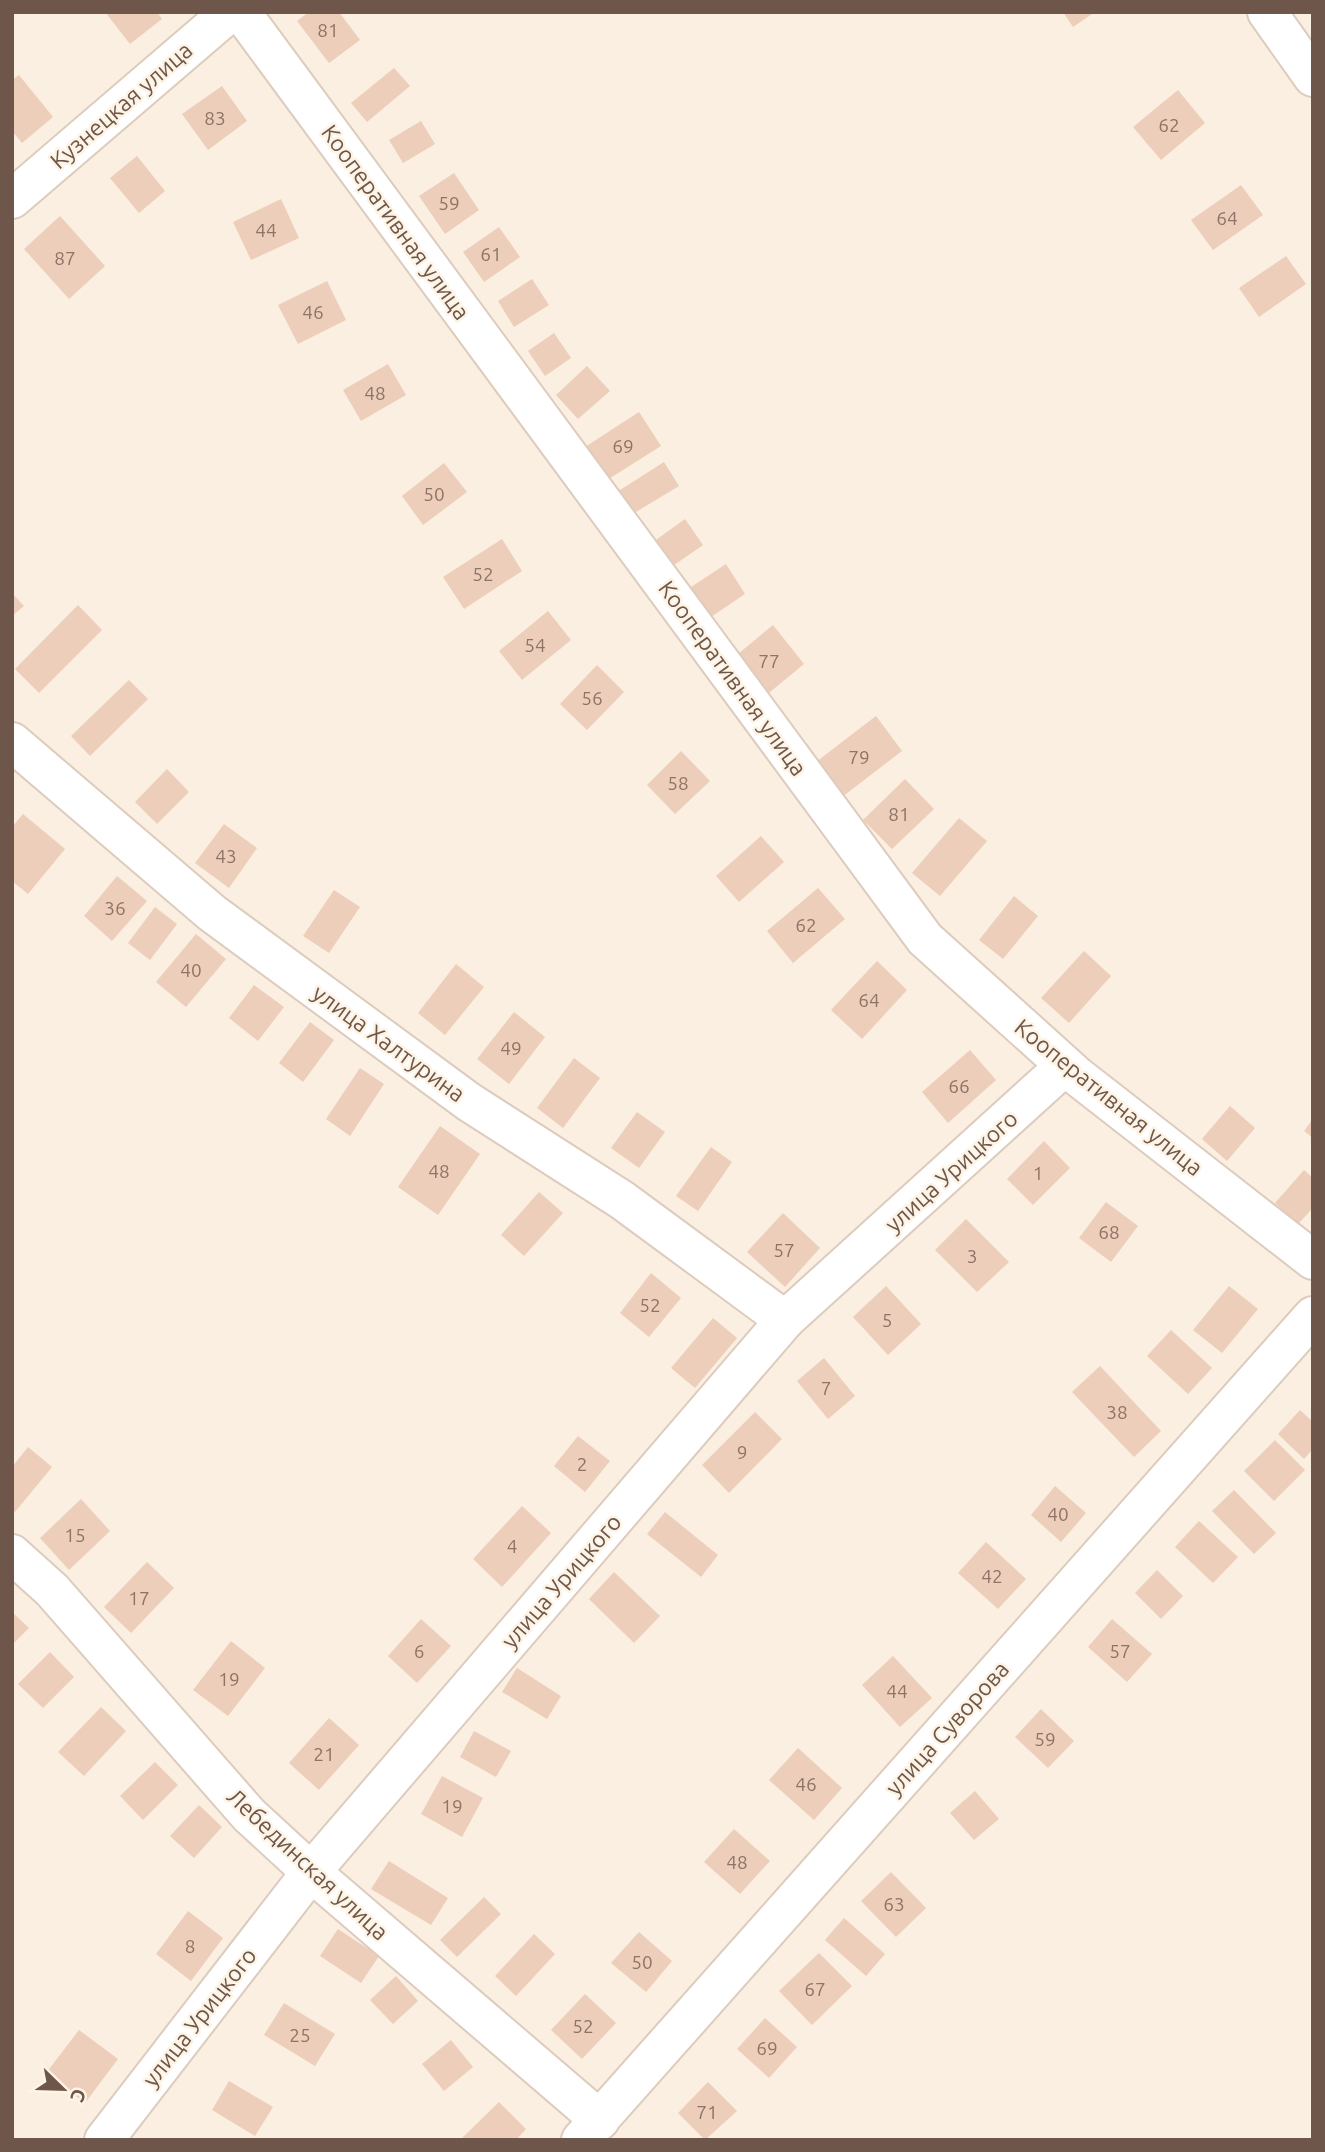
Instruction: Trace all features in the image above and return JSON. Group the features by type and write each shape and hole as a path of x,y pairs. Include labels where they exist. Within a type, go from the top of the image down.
{"street":[{"name":"Кузнецкая улица","path":"12,198 230,12"},
{"name":"Кооперативная улица","path":"241,12 925,939 1065,1066 1313,1260"},
{"path":"1267,12 1313,77"},
{"name":"улица Халтурина","path":"12,742 212,913 469,1102 622,1200 785,1320"},
{"name":"улица Урицкого","path":"103,2140 311,1872 785,1320 1065,1066"},
{"name":"улица Суворова","path":"590,2130 1313,1316"},
{"name":"Лебединская улица","path":"12,1554 52,1590 249,1815 590,2130"}],"building":[{"path":"105,12 157,12 162,19 130,44"},
{"path":"309,12 339,12 360,40 329,63 297,21"},
{"path":"1063,12 1095,12 1073,27"},
{"path":"394,68 410,86 367,122 351,103"},
{"path":"19,75 53,117 22,143 12,131 12,80"},
{"path":"222,86 247,121 208,150 182,114"},
{"path":"1178,90 1205,123 1161,160 1133,127"},
{"path":"421,121 435,144 403,163 389,140"},
{"path":"137,156 165,191 139,213 110,178"},
{"path":"454,173 479,210 445,234 419,196"},
{"path":"1241,185 1263,215 1213,250 1191,220"},
{"path":"281,199 299,238 251,260 233,222"},
{"path":"60,216 105,266 69,299 24,249"},
{"path":"499,227 520,257 484,282 463,252"},
{"path":"1286,256 1306,284 1259,317 1239,288"},
{"path":"532,279 549,305 514,327 498,301"},
{"path":"327,281 346,320 298,344 278,305"},
{"path":"554,333 571,358 545,376 528,351"},
{"path":"388,364 406,395 361,421 343,390"},
{"path":"587,366 610,391 578,419 556,395"},
{"path":"639,412 661,446 607,480 585,447"},
{"path":"664,462 679,486 631,515 617,492"},
{"path":"444,463 467,492 423,525 402,496"},
{"path":"685,519 703,545 667,570 649,545"},
{"path":"502,539 522,571 464,609 443,577"},
{"path":"726,564 745,594 705,621 685,591"},
{"path":"12,593 24,606 12,616"},
{"path":"78,605 102,630 39,693 15,669"},
{"path":"548,611 571,640 522,680 499,651"},
{"path":"773,625 804,664 764,697 733,658"},
{"path":"597,665 624,692 587,730 560,704"},
{"path":"129,680 148,699 90,756 71,736"},
{"path":"876,716 902,751 842,797 816,762"},
{"path":"681,751 710,781 675,814 647,785"},
{"path":"167,769 189,792 157,824 135,802"},
{"path":"905,779 934,809 892,849 863,820"},
{"path":"23,814 65,849 28,894 12,881 12,827"},
{"path":"959,818 987,841 940,896 912,873"},
{"path":"224,824 257,848 229,888 195,863"},
{"path":"761,836 784,862 739,902 716,876"},
{"path":"117,876 147,901 112,941 84,916"},
{"path":"818,888 845,919 793,963 767,931"},
{"path":"334,890 360,907 329,953 303,936"},
{"path":"1014,896 1038,916 1003,959 979,940"},
{"path":"155,907 177,924 150,960 128,943"},
{"path":"196,934 226,959 186,1007 156,982"},
{"path":"1084,951 1111,976 1069,1023 1041,998"},
{"path":"877,961 907,990 862,1039 831,1010"},
{"path":"456,964 484,987 445,1035 418,1013"},
{"path":"254,985 284,1007 258,1041 229,1018"},
{"path":"514,1012 545,1037 509,1084 477,1059"},
{"path":"310,1022 334,1040 303,1082 279,1063"},
{"path":"970,1050 996,1080 948,1123 922,1092"},
{"path":"574,1058 600,1078 563,1128 537,1108"},
{"path":"360,1068 384,1084 350,1136 326,1119"},
{"path":"1230,1106 1255,1128 1227,1161 1202,1139"},
{"path":"637,1112 665,1132 639,1168 611,1148"},
{"path":"1313,1119 1313,1138 1304,1131"},
{"path":"440,1126 480,1154 438,1215 398,1187"},
{"path":"1044,1141 1070,1168 1033,1205 1007,1179"},
{"path":"711,1147 732,1162 698,1211 676,1196"},
{"path":"1304,1170 1313,1178 1313,1208 1298,1224 1275,1203"},
{"path":"539,1192 563,1213 524,1256 501,1235"},
{"path":"1106,1202 1138,1226 1111,1262 1079,1238"},
{"path":"783,1213 820,1248 785,1287 747,1252"},
{"path":"966,1219 1009,1262 977,1292 935,1250"},
{"path":"651,1273 681,1298 649,1337 620,1313"},
{"path":"886,1286 921,1324 888,1355 853,1317"},
{"path":"1229,1286 1258,1309 1222,1353 1193,1330"},
{"path":"713,1318 737,1338 695,1388 671,1368"},
{"path":"1171,1330 1212,1368 1188,1394 1147,1356"},
{"path":"824,1358 855,1396 828,1419 797,1381"},
{"path":"1100,1366 1161,1431 1134,1457 1072,1392"},
{"path":"1300,1410 1313,1422 1313,1449 1304,1459 1278,1434"},
{"path":"755,1412 782,1439 729,1493 702,1465"},
{"path":"578,1436 610,1461 585,1492 554,1466"},
{"path":"1275,1440 1305,1470 1274,1501 1244,1471"},
{"path":"28,1447 52,1467 15,1512 12,1509 12,1467"},
{"path":"1055,1486 1086,1513 1061,1542 1031,1515"},
{"path":"1234,1490 1276,1533 1254,1554 1212,1511"},
{"path":"81,1499 110,1531 69,1570 40,1538"},
{"path":"522,1506 551,1533 502,1587 473,1559"},
{"path":"665,1512 718,1555 701,1577 647,1534"},
{"path":"1199,1521 1238,1557 1213,1583 1175,1547"},
{"path":"986,1542 1026,1579 998,1609 958,1573"},
{"path":"147,1562 174,1588 131,1633 104,1607"},
{"path":"1157,1570 1183,1596 1161,1619 1135,1593"},
{"path":"614,1572 660,1616 634,1643 589,1599"},
{"path":"12,1612 29,1628 12,1645"},
{"path":"421,1619 451,1646 417,1683 388,1656"},
{"path":"1112,1619 1152,1654 1127,1682 1088,1647"},
{"path":"231,1641 265,1668 228,1716 193,1690"},
{"path":"50,1652 74,1677 43,1708 18,1684"},
{"path":"893,1656 932,1698 900,1727 862,1685"},
{"path":"517,1668 561,1696 547,1719 502,1692"},
{"path":"101,1707 126,1731 84,1776 58,1752"},
{"path":"1041,1709 1074,1741 1048,1768 1015,1737"},
{"path":"329,1718 359,1745 319,1790 289,1763"},
{"path":"474,1731 511,1751 496,1777 460,1757"},
{"path":"798,1748 842,1788 814,1820 769,1780"},
{"path":"155,1762 178,1785 143,1820 120,1796"},
{"path":"442,1776 483,1798 462,1837 421,1814"},
{"path":"975,1791 999,1819 974,1840 950,1813"},
{"path":"199,1805 222,1827 194,1858 170,1836"},
{"path":"734,1829 770,1861 740,1894 704,1862"},
{"path":"389,1861 448,1898 431,1925 371,1889"},
{"path":"891,1872 926,1908 896,1937 861,1901"},
{"path":"484,1897 501,1914 457,1957 440,1940"},
{"path":"188,1911 223,1938 191,1981 156,1954"},
{"path":"844,1918 885,1954 866,1976 825,1940"},
{"path":"338,1929 379,1956 361,1983 320,1956"},
{"path":"639,1932 672,1961 646,1992 611,1963"},
{"path":"534,1934 555,1954 516,1996 495,1976"},
{"path":"819,1953 852,1986 812,2025 779,1991"},
{"path":"396,1976 418,2001 393,2024 370,2000"},
{"path":"585,1994 616,2023 582,2059 551,2030"},
{"path":"284,2003 335,2034 315,2066 264,2035"},
{"path":"765,2018 797,2047 769,2078 737,2049"},
{"path":"79,2030 118,2059 85,2103 46,2073"},
{"path":"451,2040 473,2067 444,2091 422,2064"},
{"path":"229,2081 273,2107 255,2136 212,2110"},
{"path":"708,2082 737,2111 705,2140 678,2113"},
{"path":"499,2102 526,2129 516,2140 460,2140"}]}
